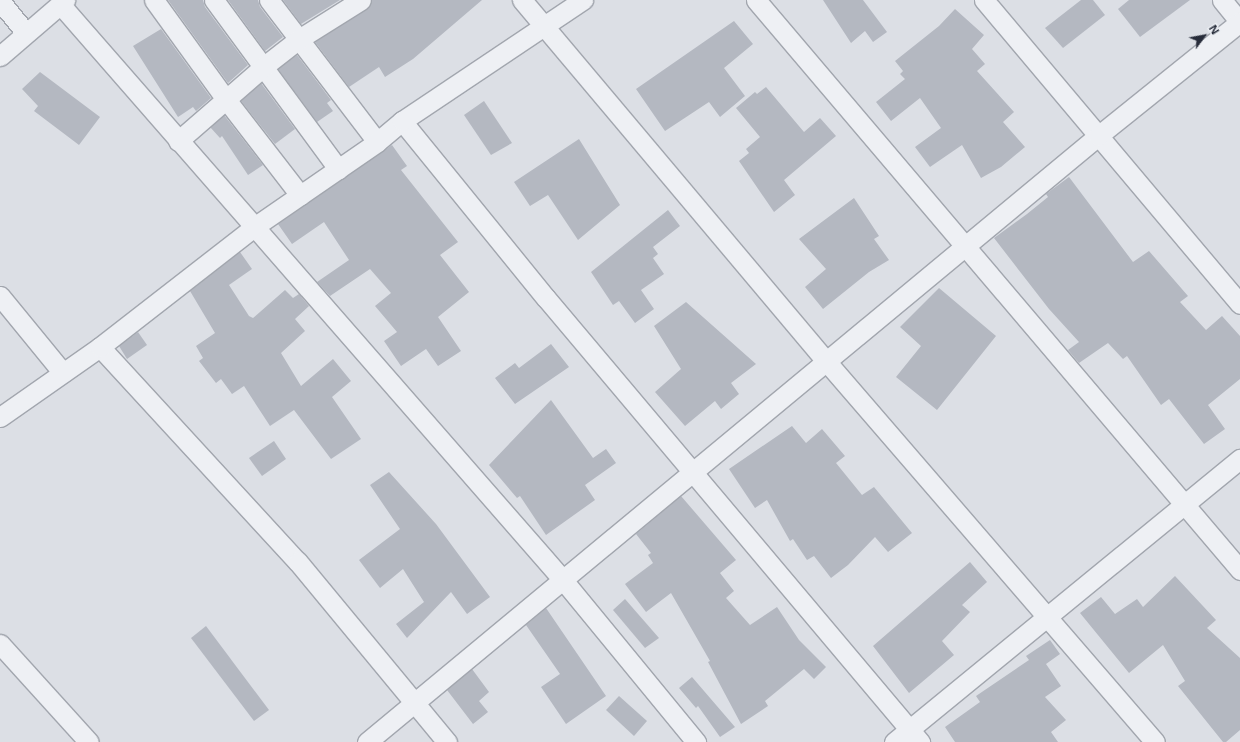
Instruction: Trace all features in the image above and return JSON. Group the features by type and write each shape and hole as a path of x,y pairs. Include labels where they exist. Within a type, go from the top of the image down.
{"street":[{"path":"154,0 225,98 300,196"},
{"path":"214,0 338,168"},
{"path":"269,0 377,142"},
{"path":"178,141 225,98 299,39 361,0"},
{"path":"522,0 826,361 1155,742"},
{"path":"0,417 100,347 254,227 377,142 402,122 583,0"},
{"path":"756,0 1240,570"},
{"path":"984,0 1240,304"},
{"path":"367,742 1098,136 1240,22 1222,0"},
{"path":"0,1 26,33"},
{"path":"0,56 62,2 178,141 563,580 696,742"},
{"path":"402,122 915,736"},
{"path":"0,296 63,373"},
{"path":"100,347 298,562 447,742"},
{"path":"894,742 915,736 1047,617 1240,459"},
{"path":"0,644 89,742"}],"building":[{"path":"168,0 203,0 205,7 248,65 228,83"},
{"path":"228,0 258,0 260,7 283,37 265,51"},
{"path":"283,0 340,0 301,24"},
{"path":"372,0 482,0 413,59 385,77 379,67 349,87 315,42 367,9"},
{"path":"823,0 863,0 887,32 873,42 865,31 851,43"},
{"path":"1081,0 1093,0 1105,15 1063,48 1045,28"},
{"path":"1129,0 1190,0 1140,37 1118,9"},
{"path":"955,9 984,35 972,49 985,64 977,71 1014,112 1003,122 1025,147 1001,167 981,178 962,145 930,167 915,147 941,128 920,98 891,121 876,102 905,79 900,74 903,71 895,61 939,26"},
{"path":"734,21 753,44 724,68 745,96 720,117 709,102 665,131 636,89"},
{"path":"161,29 211,98 196,111 193,107 178,117 133,46"},
{"path":"297,55 331,100 327,103 333,111 317,122 278,69"},
{"path":"40,72 100,117 79,145 34,111 38,106 22,89"},
{"path":"261,83 295,129 275,144 241,101"},
{"path":"766,87 804,132 820,118 836,136 784,180 795,195 774,212 739,161 749,153 746,149 760,137 736,108 755,92 757,94"},
{"path":"484,101 512,143 491,155 464,115"},
{"path":"224,115 263,165 248,175 222,136 220,138 210,127"},
{"path":"579,139 620,205 578,240 548,195 530,206 514,182"},
{"path":"392,145 407,166 401,170 458,242 440,255 469,292 438,317 461,351 438,366 426,349 401,366 384,341 397,332 375,306 391,293 370,269 330,296 317,282 349,260 324,222 292,244 278,224"},
{"path":"1069,177 1133,262 1149,251 1188,296 1180,302 1206,330 1222,316 1240,336 1240,379 1208,405 1225,429 1204,444 1169,399 1161,405 1127,356 1123,359 1108,343 1079,363 1068,350 1079,342 1049,309 994,238 1048,197 1046,194"},
{"path":"854,198 879,236 874,239 889,260 869,272 823,309 805,287 826,269 799,239"},
{"path":"668,210 680,226 653,247 658,254 653,258 664,274 641,290 654,309 635,323 619,301 613,305 591,272"},
{"path":"240,252 252,269 229,285 249,316 253,318 285,290 293,298 299,294 309,306 295,319 305,331 281,353 301,386 333,359 351,381 332,397 361,439 331,459 294,410 270,426 244,386 232,394 221,379 216,383 199,361 203,358 196,346 215,333 190,291"},
{"path":"939,288 996,336 937,410 896,377 921,346 900,327"},
{"path":"686,302 756,364 731,383 739,394 721,409 715,401 685,426 655,392 681,369 654,326"},
{"path":"138,332 147,345 127,359 119,346"},
{"path":"551,344 569,367 515,404 495,378 515,363 519,368"},
{"path":"551,400 593,458 606,449 616,463 585,485 595,500 546,535 520,496 517,498 489,465"},
{"path":"792,426 806,443 822,429 845,456 836,463 862,495 874,487 912,533 888,552 875,537 848,565 831,578 814,556 807,560 793,539 790,541 767,500 755,508 729,469"},
{"path":"274,441 286,459 262,476 249,458"},
{"path":"389,472 436,524 490,597 467,614 451,592 407,638 396,624 424,602 403,569 380,588 359,560 400,529 370,485"},
{"path":"681,496 736,560 720,573 734,591 726,598 750,625 777,607 799,640 826,667 814,679 804,669 765,701 768,706 741,724 708,662 710,661 671,593 646,612 625,584 653,563 648,555 651,553 636,534"},
{"path":"970,562 987,582 962,605 970,612 942,641 954,655 909,693 873,646"},
{"path":"1175,576 1216,620 1207,628 1240,658 1240,730 1226,742 1223,742 1178,686 1185,681 1163,645 1129,673 1080,613 1101,597 1115,614 1137,599 1143,607"},
{"path":"625,599 659,638 645,648 613,610"},
{"path":"546,608 606,696 566,724 541,687 560,674 526,625"},
{"path":"206,626 269,710 254,721 191,638"},
{"path":"1050,640 1060,654 1046,664 1061,686 1045,697 1066,720 1051,732 1058,742 955,742 945,727 980,702 976,696 1029,660 1026,656"},
{"path":"472,669 489,692 479,701 488,712 473,724 447,690"},
{"path":"692,677 735,727 720,737 698,706 696,708 679,688"},
{"path":"619,696 647,721 634,736 606,710"}]}
